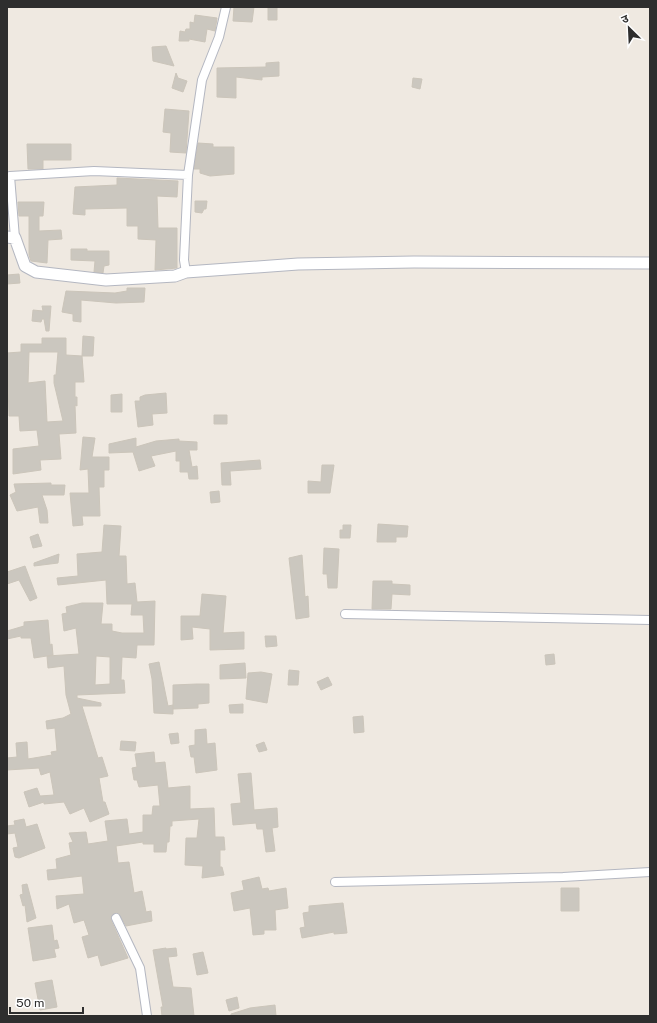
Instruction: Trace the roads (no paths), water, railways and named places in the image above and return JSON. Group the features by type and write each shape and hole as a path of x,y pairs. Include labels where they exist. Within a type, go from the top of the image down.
{"street":[{"path":"186,272 184,260 188,175 202,80 219,37 226,7"},
{"path":"188,175 94,171 10,176 11,238 25,266 36,272 106,280 175,276 186,272 298,264 414,262 650,263"},
{"path":"345,614 650,620"},
{"path":"335,882 564,877 650,872"},
{"path":"116,918 140,968 147,1016"}]}
